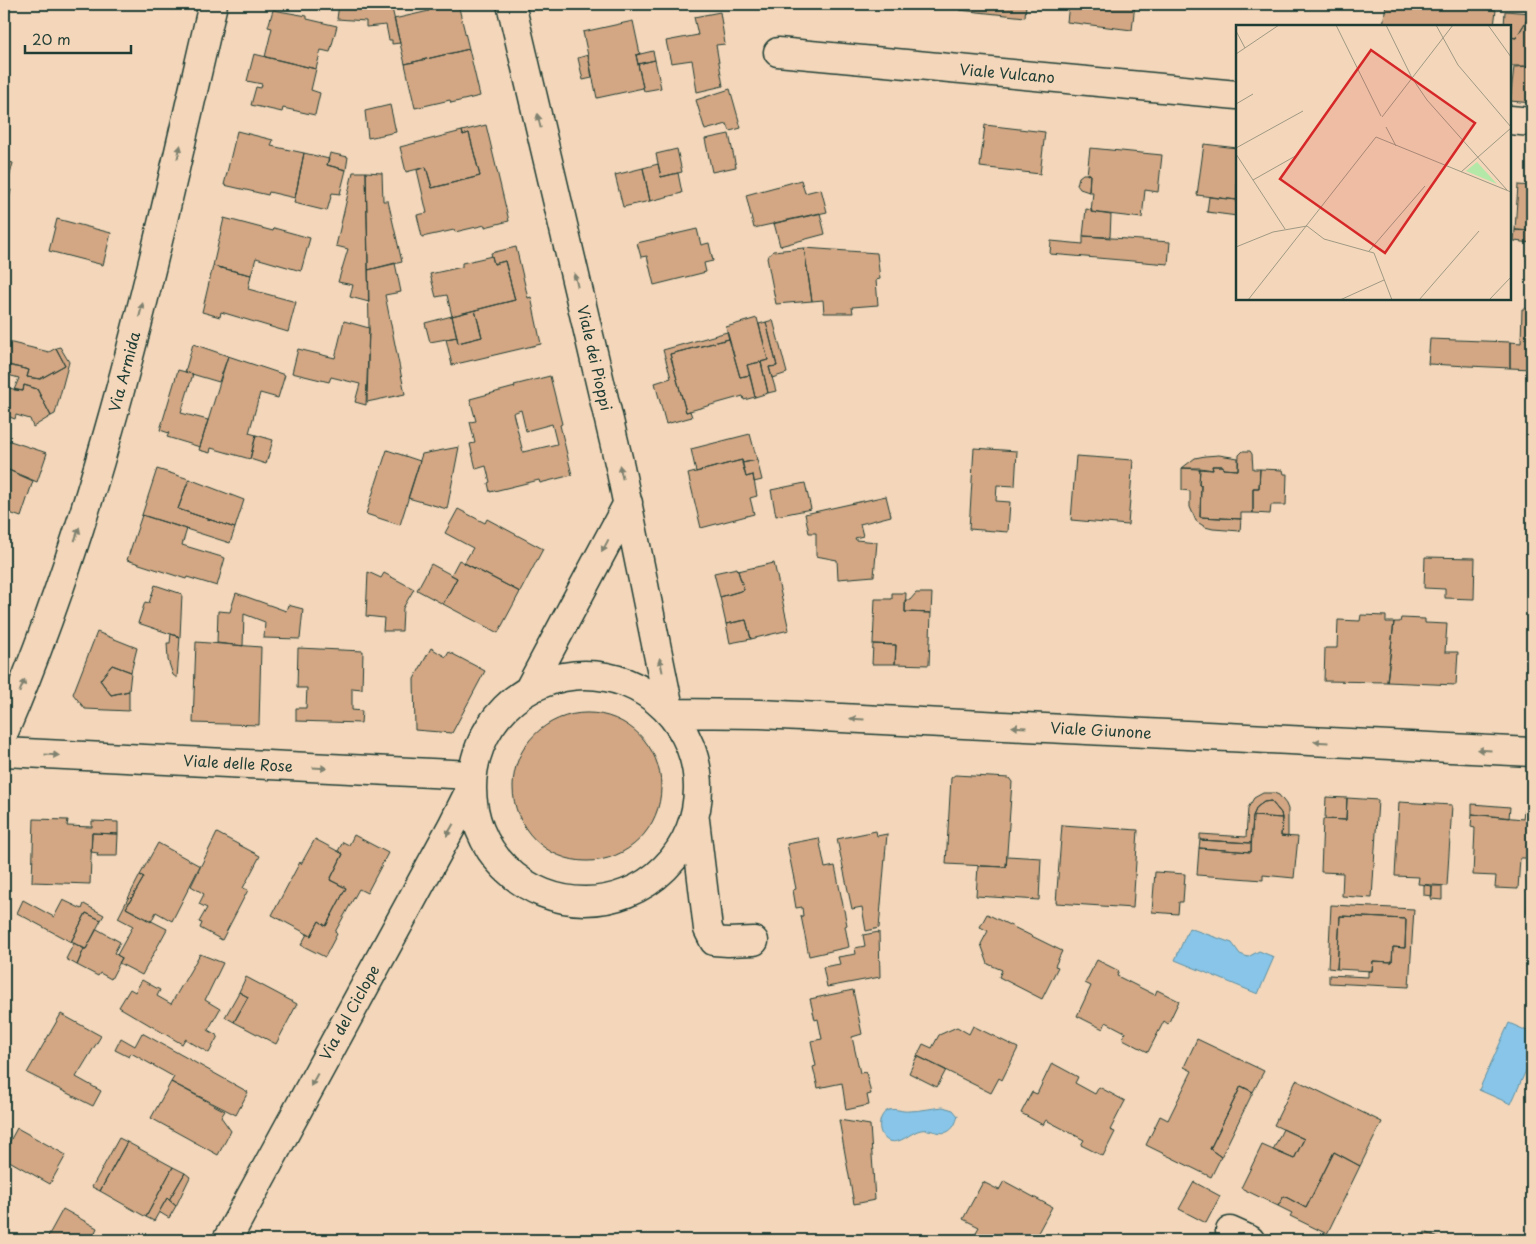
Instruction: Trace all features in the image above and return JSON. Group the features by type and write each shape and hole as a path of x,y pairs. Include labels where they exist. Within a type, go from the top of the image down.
{"street":[{"name":"Via Armida","path":"4,732 37,648 86,508 130,356 213,4"},
{"name":"Viale dei Pioppi","path":"511,4 628,503 670,713"},
{"name":"Viale Vulcano","path":"778,52 1236,95"},
{"path":"1511,120 1532,122"},
{"path":"529,688 628,503"},
{"path":"695,818 682,848 661,873 634,891 602,900 569,901 538,891 510,873 489,848 476,819 472,781 478,749 490,725 507,704 529,688 553,679 578,674 604,676 629,683 652,696 670,713 686,736 696,763 699,790 695,818 708,929 714,940 728,942 754,941"},
{"name":"Viale Giunone","path":"670,713 760,714 1532,752"},
{"name":"Viale delle Rose","path":"4,752 472,781"},
{"name":"Via del Ciclope","path":"226,1240 452,826 472,781"}],"water":[{"path":"1189,928 1232,943 1240,954 1248,957 1259,951 1274,957 1258,994 1175,960"},
{"path":"1509,1023 1532,1033 1532,1057 1511,1104 1479,1090"},
{"path":"943,1107 953,1110 958,1116 953,1127 947,1132 940,1133 921,1130 893,1142 882,1135 880,1120 885,1112 889,1110 913,1111"}],"building":[{"path":"339,4 391,4 400,43 392,44 392,40 389,40 386,25 366,27 366,21 337,19"},
{"path":"458,4 469,49 405,64 394,19 429,11 427,7"},
{"path":"865,4 907,4 906,9"},
{"path":"960,4 1026,4 1025,17 959,10"},
{"path":"1069,4 1135,4 1132,30 1067,22"},
{"path":"1386,4 1439,4 1496,10 1494,25 1383,25"},
{"path":"273,10 307,16 307,19 337,26 330,52 321,50 316,69 265,57 272,28 268,27"},
{"path":"1505,11 1531,13 1516,38 1511,37 1511,25 1504,25"},
{"path":"1532,11 1532,66 1511,66 1511,37 1516,38"},
{"path":"720,12 725,44 716,45 723,86 697,92 692,60 671,63 666,41 698,35 694,17"},
{"path":"633,21 640,54 636,55 643,88 597,98 583,32"},
{"path":"469,49 480,96 451,103 450,100 415,108 405,64"},
{"path":"653,51 655,60 638,64 636,55"},
{"path":"254,54 316,69 311,90 320,93 315,115 283,108 282,112 251,105 256,87 261,88 262,84 247,81"},
{"path":"588,55 592,78 583,80 578,58"},
{"path":"655,60 661,88 644,91 638,64"},
{"path":"1532,66 1532,103 1511,101 1514,67"},
{"path":"730,89 741,128 730,131 727,124 705,130 696,100"},
{"path":"390,105 396,132 368,138 365,111"},
{"path":"486,125 509,221 485,227 485,225 422,237 417,215 427,213 417,170 426,167 432,188 480,176 469,133 463,135 462,131"},
{"path":"985,125 1045,132 1040,174 980,167"},
{"path":"237,131 273,140 271,146 304,153 295,198 269,192 268,195 224,185"},
{"path":"462,131 463,135 469,133 480,176 432,188 426,167 406,172 400,147"},
{"path":"729,134 736,167 712,172 705,139"},
{"path":"1204,144 1236,148 1236,200 1197,195"},
{"path":"1090,148 1162,155 1158,192 1145,190 1142,218 1091,212 1093,192 1089,192 1090,174 1087,175"},
{"path":"677,149 682,172 661,177 656,154"},
{"path":"304,153 329,159 327,165 346,170 340,194 332,193 327,211 294,203"},
{"path":"330,153 348,157 346,170 327,165"},
{"path":"4,161 13,163 6,190 4,189"},
{"path":"658,164 661,177 678,173 682,193 650,201 643,168"},
{"path":"643,168 650,201 623,207 615,175"},
{"path":"353,172 366,172 369,302 350,297 353,285 338,282 348,249 336,246"},
{"path":"366,172 382,173 383,201 388,201 402,262 368,270"},
{"path":"1083,174 1090,174 1089,192 1080,189 1077,185 1079,177"},
{"path":"801,180 805,193 821,189 827,212 754,228 746,195"},
{"path":"1518,185 1532,186 1532,231 1515,230"},
{"path":"4,189 11,190 4,220"},
{"path":"1209,197 1236,200 1236,216 1207,212"},
{"path":"1086,209 1092,210 1091,212 1111,215 1110,237 1083,236"},
{"path":"820,213 825,234 780,246 774,223"},
{"path":"224,218 273,231 274,228 310,238 301,271 256,258 251,275 213,266"},
{"path":"57,219 111,233 103,265 49,251"},
{"path":"697,229 701,245 709,243 713,261 704,263 706,272 654,285 647,256 641,257 637,243"},
{"path":"1515,230 1532,231 1532,243 1514,241"},
{"path":"1083,236 1170,242 1168,264 1050,254 1051,241 1083,244"},
{"path":"516,247 528,298 531,297 541,344 452,365 446,339 457,337 458,343 482,337 475,310 515,300 505,261 494,264 491,253"},
{"path":"804,248 877,253 880,279 876,280 878,305 852,307 853,313 824,313 823,300 812,301"},
{"path":"804,248 812,301 776,304 767,258 773,251"},
{"path":"492,256 494,264 505,261 515,300 452,316 447,295 436,297 430,274 462,267 462,263"},
{"path":"395,263 401,292 385,295 405,394 367,402 368,270"},
{"path":"213,266 251,275 248,289 296,302 288,332 221,312 220,317 202,312"},
{"path":"1522,309 1532,309 1532,369 1510,368 1510,342 1521,343"},
{"path":"475,310 482,337 458,343 452,316"},
{"path":"452,316 457,337 430,342 425,323"},
{"path":"757,318 768,360 747,365 750,375 740,377 726,327"},
{"path":"773,320 787,373 772,378 769,367 777,366 766,322"},
{"path":"344,321 369,328 366,405 355,402 360,384 331,377 329,382 292,373 298,349 335,358"},
{"path":"766,322 777,366 769,367 776,391 768,393 761,362 768,360 759,324"},
{"path":"727,332 729,339 670,354 686,412 690,411 692,417 666,424 655,383 671,378 663,350"},
{"path":"729,339 740,377 750,375 755,397 744,400 743,396 686,412 670,354"},
{"path":"1430,339 1510,342 1510,368 1428,364"},
{"path":"4,341 49,352 56,348 65,365 40,379 27,377 29,370 4,364"},
{"path":"193,344 228,356 219,382 185,372"},
{"path":"60,347 69,362 55,414 51,416 37,389 24,385 23,391 14,390 19,378 4,374 4,364 29,370 27,377 40,379 65,365 56,348"},
{"path":"228,356 285,375 278,398 260,393 249,433 256,435 250,459 211,448 210,453 199,450"},
{"path":"761,362 768,393 755,397 747,365"},
{"path":"178,370 193,374 181,413 208,420 200,447 167,437 169,433 160,430"},
{"path":"550,376 572,475 540,483 539,480 490,492 488,483 490,482 486,466 476,469 470,444 475,443 470,422 476,421 470,399 515,387 514,385","holes":["521,410 526,431 552,424 557,444 523,452 513,413"]},
{"path":"24,385 37,389 51,416 33,427 30,419 16,415 15,419 4,415 4,387 23,391"},
{"path":"750,434 757,460 742,463 742,460 696,472 691,449"},
{"path":"256,435 273,440 266,464 250,459"},
{"path":"4,439 47,453 37,482 4,468"},
{"path":"459,447 447,509 408,498 422,454"},
{"path":"974,448 1017,451 1015,486 997,485 996,501 1010,502 1008,532 969,529"},
{"path":"387,450 420,461 400,525 366,514"},
{"path":"1243,451 1250,451 1252,454 1253,469 1260,469 1259,488 1253,488 1253,513 1241,513 1241,519 1200,517 1200,468 1213,470 1212,466 1223,466 1223,469 1238,470 1239,455"},
{"path":"1219,455 1238,458 1238,470 1223,469 1223,466 1212,466 1213,470 1182,468 1195,458"},
{"path":"1076,456 1133,460 1128,525 1071,520"},
{"path":"742,460 746,477 753,475 757,496 750,498 754,514 701,528 688,474"},
{"path":"757,460 762,480 754,482 753,475 746,477 742,463"},
{"path":"4,468 33,481 21,517 4,511"},
{"path":"1182,468 1200,468 1200,517 1241,519 1240,531 1213,529 1205,527 1196,521 1190,507 1190,491 1182,490"},
{"path":"157,469 189,479 178,509 235,528 230,543 142,515"},
{"path":"1260,469 1283,470 1284,474 1287,474 1286,505 1271,505 1270,514 1253,513 1253,488 1259,488"},
{"path":"189,479 244,500 235,528 178,509"},
{"path":"805,483 811,509 776,516 771,490"},
{"path":"886,496 891,516 860,524 863,536 855,538 856,540 877,542 874,576 838,579 837,560 816,556 816,533 809,533 805,514"},
{"path":"458,509 485,523 487,519 543,549 520,592 464,563 473,548 445,533"},
{"path":"142,515 187,529 182,545 225,558 217,586 187,577 186,579 127,560"},
{"path":"1425,557 1475,558 1474,599 1445,598 1445,589 1424,588"},
{"path":"459,560 520,592 498,633 443,604 457,578 451,575"},
{"path":"774,563 789,630 751,639 746,620 726,624 720,597 744,590 738,571"},
{"path":"431,564 457,578 443,604 417,590"},
{"path":"737,568 744,590 720,597 714,573"},
{"path":"368,572 381,578 384,573 414,589 403,608 402,631 383,631 384,618 366,616"},
{"path":"155,585 182,594 180,637 138,623 145,602 149,603"},
{"path":"236,593 286,611 288,605 303,609 300,639 264,638 265,622 244,614 243,646 217,643 218,611 230,612"},
{"path":"892,593 906,593 905,612 931,613 929,665 895,664 896,645 873,644 875,599 892,599"},
{"path":"916,593 932,593 931,613 905,612 905,600 910,600"},
{"path":"1361,615 1386,616 1386,622 1394,622 1387,682 1324,681 1325,648 1337,648 1338,620 1360,621"},
{"path":"1401,618 1425,619 1425,623 1447,624 1445,652 1458,652 1456,685 1387,682 1394,622 1400,622"},
{"path":"746,620 751,639 730,643 726,624"},
{"path":"97,632 137,648 131,672 112,665 100,680 111,695 129,691 129,711 85,709 73,694"},
{"path":"171,634 180,637 177,678 173,675 168,660 167,643 170,643"},
{"path":"196,642 261,647 259,725 193,723"},
{"path":"873,644 896,645 895,664 872,664"},
{"path":"298,648 363,651 362,689 352,688 352,710 362,711 361,723 296,721 296,708 306,708 307,688 297,688"},
{"path":"431,648 446,657 449,652 485,671 452,733 415,730 414,679"},
{"path":"112,665 131,672 129,691 111,695 100,680"},
{"path":"587,713 615,719 639,735 655,759 661,787 655,815 639,839 615,855 587,861 559,855 535,839 519,815 513,787 519,759 535,735 559,719"},
{"path":"955,775 1009,778 1012,782 1006,867 946,864 951,778"},
{"path":"1263,793 1279,795 1286,804 1288,809 1288,837 1281,836 1281,813 1271,801 1264,802 1257,807 1253,816 1251,843 1200,840 1200,834 1246,837 1248,808 1254,798"},
{"path":"1326,797 1347,798 1346,820 1325,819"},
{"path":"1347,798 1378,800 1372,898 1342,896 1343,873 1321,872 1323,819 1346,820"},
{"path":"1271,801 1281,813 1282,818 1253,816 1257,807 1264,802"},
{"path":"1399,802 1452,805 1447,886 1418,884 1419,877 1395,876"},
{"path":"1472,804 1510,807 1509,818 1472,814"},
{"path":"1524,810 1532,810 1531,858 1520,858 1518,889 1495,888 1496,876 1473,875 1475,828 1471,827 1472,814 1523,819"},
{"path":"1253,816 1282,818 1281,836 1298,837 1294,878 1263,875 1263,880 1197,875 1199,848 1251,852"},
{"path":"34,819 68,820 67,826 92,827 92,821 118,822 118,834 92,833 90,884 32,882"},
{"path":"1062,825 1138,830 1133,908 1056,903"},
{"path":"876,831 877,836 887,834 879,928 866,931 862,907 852,909 837,839"},
{"path":"92,833 118,834 117,856 97,856 98,853 91,852"},
{"path":"217,833 260,856 243,888 248,890 222,940 200,928 202,923 199,922 207,908 199,904 204,894 191,886"},
{"path":"354,835 388,853 367,893 359,889 335,932 337,934 325,957 301,945 307,934 311,936 319,921 326,926 346,888 330,880 343,854 338,851 343,842 349,845"},
{"path":"819,838 825,868 835,866 847,925 845,926 849,947 809,956 801,916 803,916 802,907 796,908 793,890 796,889 787,844"},
{"path":"315,839 343,854 330,880 346,888 326,926 319,921 311,936 272,915 300,862 301,864"},
{"path":"1200,840 1251,843 1251,852 1199,848"},
{"path":"158,843 200,866 172,921 156,912 151,922 126,908 144,877 140,875"},
{"path":"1007,856 1041,858 1039,900 976,896 978,866 1006,867"},
{"path":"1155,872 1185,874 1183,902 1179,902 1178,914 1152,912"},
{"path":"1528,873 1532,873 1532,914 1527,914"},
{"path":"140,875 144,877 126,908 167,929 142,975 119,963 122,958 117,955 133,926 118,918"},
{"path":"1424,885 1432,886 1432,896 1424,895"},
{"path":"1432,886 1442,886 1442,900 1431,899"},
{"path":"23,900 54,917 63,900 82,909 84,904 104,915 101,920 86,913 71,942 17,913"},
{"path":"1331,905 1414,909 1409,987 1329,983 1329,975 1368,977 1368,971 1372,971 1373,961 1392,962 1393,947 1405,948 1406,919 1340,916 1337,969 1328,968"},
{"path":"86,913 101,920 86,949 71,942"},
{"path":"987,914 1062,951 1055,966 1058,967 1042,999 999,977 1002,970 988,964 981,944 988,931 980,927"},
{"path":"1340,916 1406,919 1405,948 1393,947 1392,962 1373,961 1372,971 1337,969"},
{"path":"97,929 120,942 114,953 122,958 111,979 100,973 98,976 77,965 84,949 86,949"},
{"path":"879,932 880,977 827,987 823,967 840,964 838,957 856,954 855,948 865,946 863,935"},
{"path":"74,943 84,949 77,965 66,959"},
{"path":"200,954 223,963 205,1000 220,1009 208,1030 218,1036 209,1053 185,1039 182,1044 119,1007 130,989 135,992 142,980 160,990 157,996 171,1004"},
{"path":"1097,960 1119,971 1117,976 1155,995 1157,990 1179,1001 1168,1024 1164,1021 1148,1052 1123,1039 1125,1032 1106,1022 1103,1029 1077,1016 1091,986 1085,983"},
{"path":"246,977 297,1004 276,1044 234,1022 248,997 239,992"},
{"path":"853,990 862,1034 852,1037 860,1073 866,1072 871,1094 867,1095 869,1105 846,1110 842,1083 818,1088 813,1067 816,1066 811,1041 822,1039 818,1019 815,1020 810,999"},
{"path":"239,992 248,997 234,1022 225,1017"},
{"path":"61,1014 101,1036 76,1077 101,1091 93,1106 27,1073"},
{"path":"973,1026 1018,1048 1002,1080 999,1078 991,1093 917,1056 923,1044 932,1048 939,1035 957,1027 969,1034"},
{"path":"142,1033 248,1092 236,1115 171,1082 174,1077 131,1053 129,1057 115,1050 121,1038 135,1046"},
{"path":"1197,1039 1264,1071 1253,1092 1241,1086 1210,1149 1221,1157 1211,1177 1146,1145 1160,1116 1168,1120 1192,1071 1184,1067"},
{"path":"917,1056 946,1070 937,1087 909,1073"},
{"path":"1052,1063 1078,1077 1075,1083 1095,1094 1099,1087 1125,1101 1110,1130 1115,1132 1103,1156 1081,1145 1084,1140 1067,1131 1046,1120 1043,1125 1021,1113 1032,1092 1037,1094"},
{"path":"1296,1080 1382,1122 1360,1166 1334,1152 1306,1208 1284,1196 1278,1206 1241,1188 1262,1145 1294,1159 1304,1139 1274,1125"},
{"path":"171,1082 225,1111 221,1117 231,1131 218,1155 151,1118"},
{"path":"1241,1086 1253,1092 1221,1157 1210,1149"},
{"path":"839,1120 870,1125 875,1200 854,1204"},
{"path":"17,1128 66,1155 50,1184 4,1158 4,1152"},
{"path":"1283,1129 1304,1139 1294,1159 1273,1150"},
{"path":"119,1138 127,1142 100,1191 92,1187"},
{"path":"127,1142 173,1167 146,1217 100,1191"},
{"path":"1334,1152 1360,1166 1327,1234 1290,1216 1292,1213 1278,1206 1284,1196 1306,1208"},
{"path":"173,1167 185,1173 169,1200 167,1198 154,1221 146,1217"},
{"path":"185,1173 190,1177 176,1206 169,1200"},
{"path":"1004,1181 1052,1207 1034,1240 986,1240 975,1234 979,1227 963,1219 983,1182 999,1190"},
{"path":"1194,1182 1220,1196 1206,1223 1179,1209"},
{"path":"167,1198 176,1206 169,1218 159,1212"},
{"path":"63,1209 97,1228 93,1237 100,1240 46,1240"},
{"path":"1425,1232 1443,1240 1421,1240"}]}
